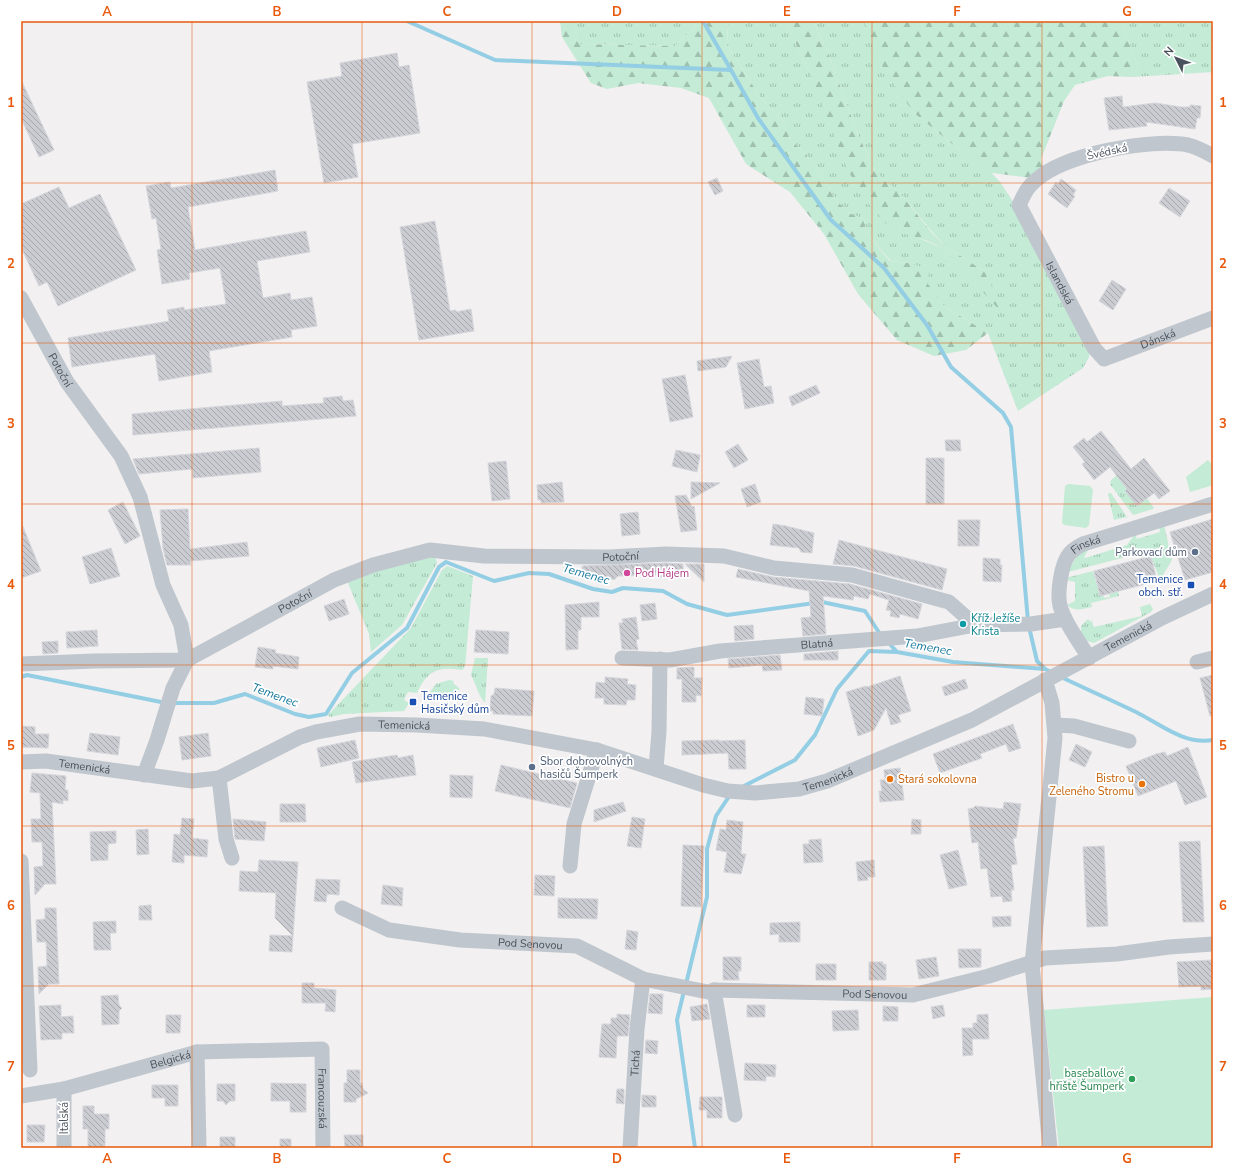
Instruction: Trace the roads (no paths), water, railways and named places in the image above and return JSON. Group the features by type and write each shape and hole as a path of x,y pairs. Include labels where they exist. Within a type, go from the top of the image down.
{"street":[{"name":"Švédská","path":"1019,205 1025,190 1036,179 1072,159 1122,148 1165,144 1188,145 1213,156"},
{"name":"Islandská","path":"1019,205 1094,348 1104,359"},
{"name":"Potoční","path":"21,298 67,382 121,456 140,497 163,585 181,625 187,660"},
{"name":"Dánská","path":"1104,359 1213,318"},
{"name":"Finská","path":"1084,660 1065,619 1059,600 1061,577 1066,558 1070,552 1083,544 1213,504"},
{"name":"Potoční","path":"21,664 94,661 187,660 334,580 374,565 430,550 484,556 609,557 666,554 724,556 774,568 852,575 949,602 975,625"},
{"name":"Temenická","path":"21,762 46,761 192,782 219,778 300,737 316,732 360,724 417,724 484,729 597,750 656,768 703,785 728,791 755,793 799,789 827,781 907,749 972,720 1162,618 1213,594"},
{"path":"975,625 1031,624 1065,619"},
{"name":"Blatná","path":"622,658 670,660 720,651 917,636 975,625"},
{"path":"1197,662 1213,658"},
{"path":"656,768 659,732 660,659"},
{"path":"144,775 168,703 187,660"},
{"path":"1048,679 1055,725 1032,964 1050,1148"},
{"path":"1055,725 1074,726 1129,741"},
{"path":"570,866 574,824 597,750"},
{"path":"219,778 226,839 232,858"},
{"path":"21,861 30,1070"},
{"name":"Pod Senovou","path":"342,908 389,930 460,940 577,946 643,979 708,992 714,990 913,995 1052,958 1117,954 1169,947 1213,944"},
{"name":"Tichá","path":"630,1148 637,1028 643,979"},
{"path":"714,990 735,1115"},
{"name":"Belgická","path":"21,1096 64,1089 197,1052 322,1049"},
{"name":"Francouzská","path":"322,1049 322,1148"},
{"path":"197,1052 199,1148"},
{"name":"Italská","path":"64,1089 64,1148"}],"waterway":[{"path":"407,21 495,60 731,70 758,118 831,220 884,268 927,325 951,367 1003,413 1011,427 1028,621"},
{"path":"703,21 731,70"},
{"name":"Temenec","path":"172,703 214,703 245,694 295,714 309,717 326,714 352,673 407,628 439,567 446,562 494,581 529,573 549,574 593,589 612,592 623,588 663,591 687,604 727,615 822,602 865,611 880,634"},
{"path":"1029,627 1037,661 1045,669"},
{"name":"Temenec","path":"888,642 897,652 953,662 1045,669 1053,673"},
{"path":"742,787 795,760 815,735 837,689 869,651 897,652"},
{"name":"Temenec","path":"21,677 27,675 166,703"},
{"name":"Temenec","path":"1061,677 1136,712 1182,737 1202,741 1213,740"},
{"path":"686,984 707,897 707,849 716,816 730,795"},
{"path":"684,991 677,1020 695,1148"}],"place":[{"name":"Parkovací dům","path":"1195,552"},
{"name":"Pod Hájem","path":"627,573"},
{"name":"Temenice obch. stř.","path":"1191,585"},
{"name":"Kříž Ježíše Krista","path":"963,624"},
{"name":"Temenice Hasičský dům","path":"413,702"},
{"name":"Sbor dobrovolných hasičů Šumperk","path":"532,767"},
{"name":"Stará sokolovna","path":"890,779"},
{"name":"Bistro u Zeleného Stromu","path":"1142,784"},
{"name":"baseballové hřiště Šumperk","path":"1132,1079"}]}
